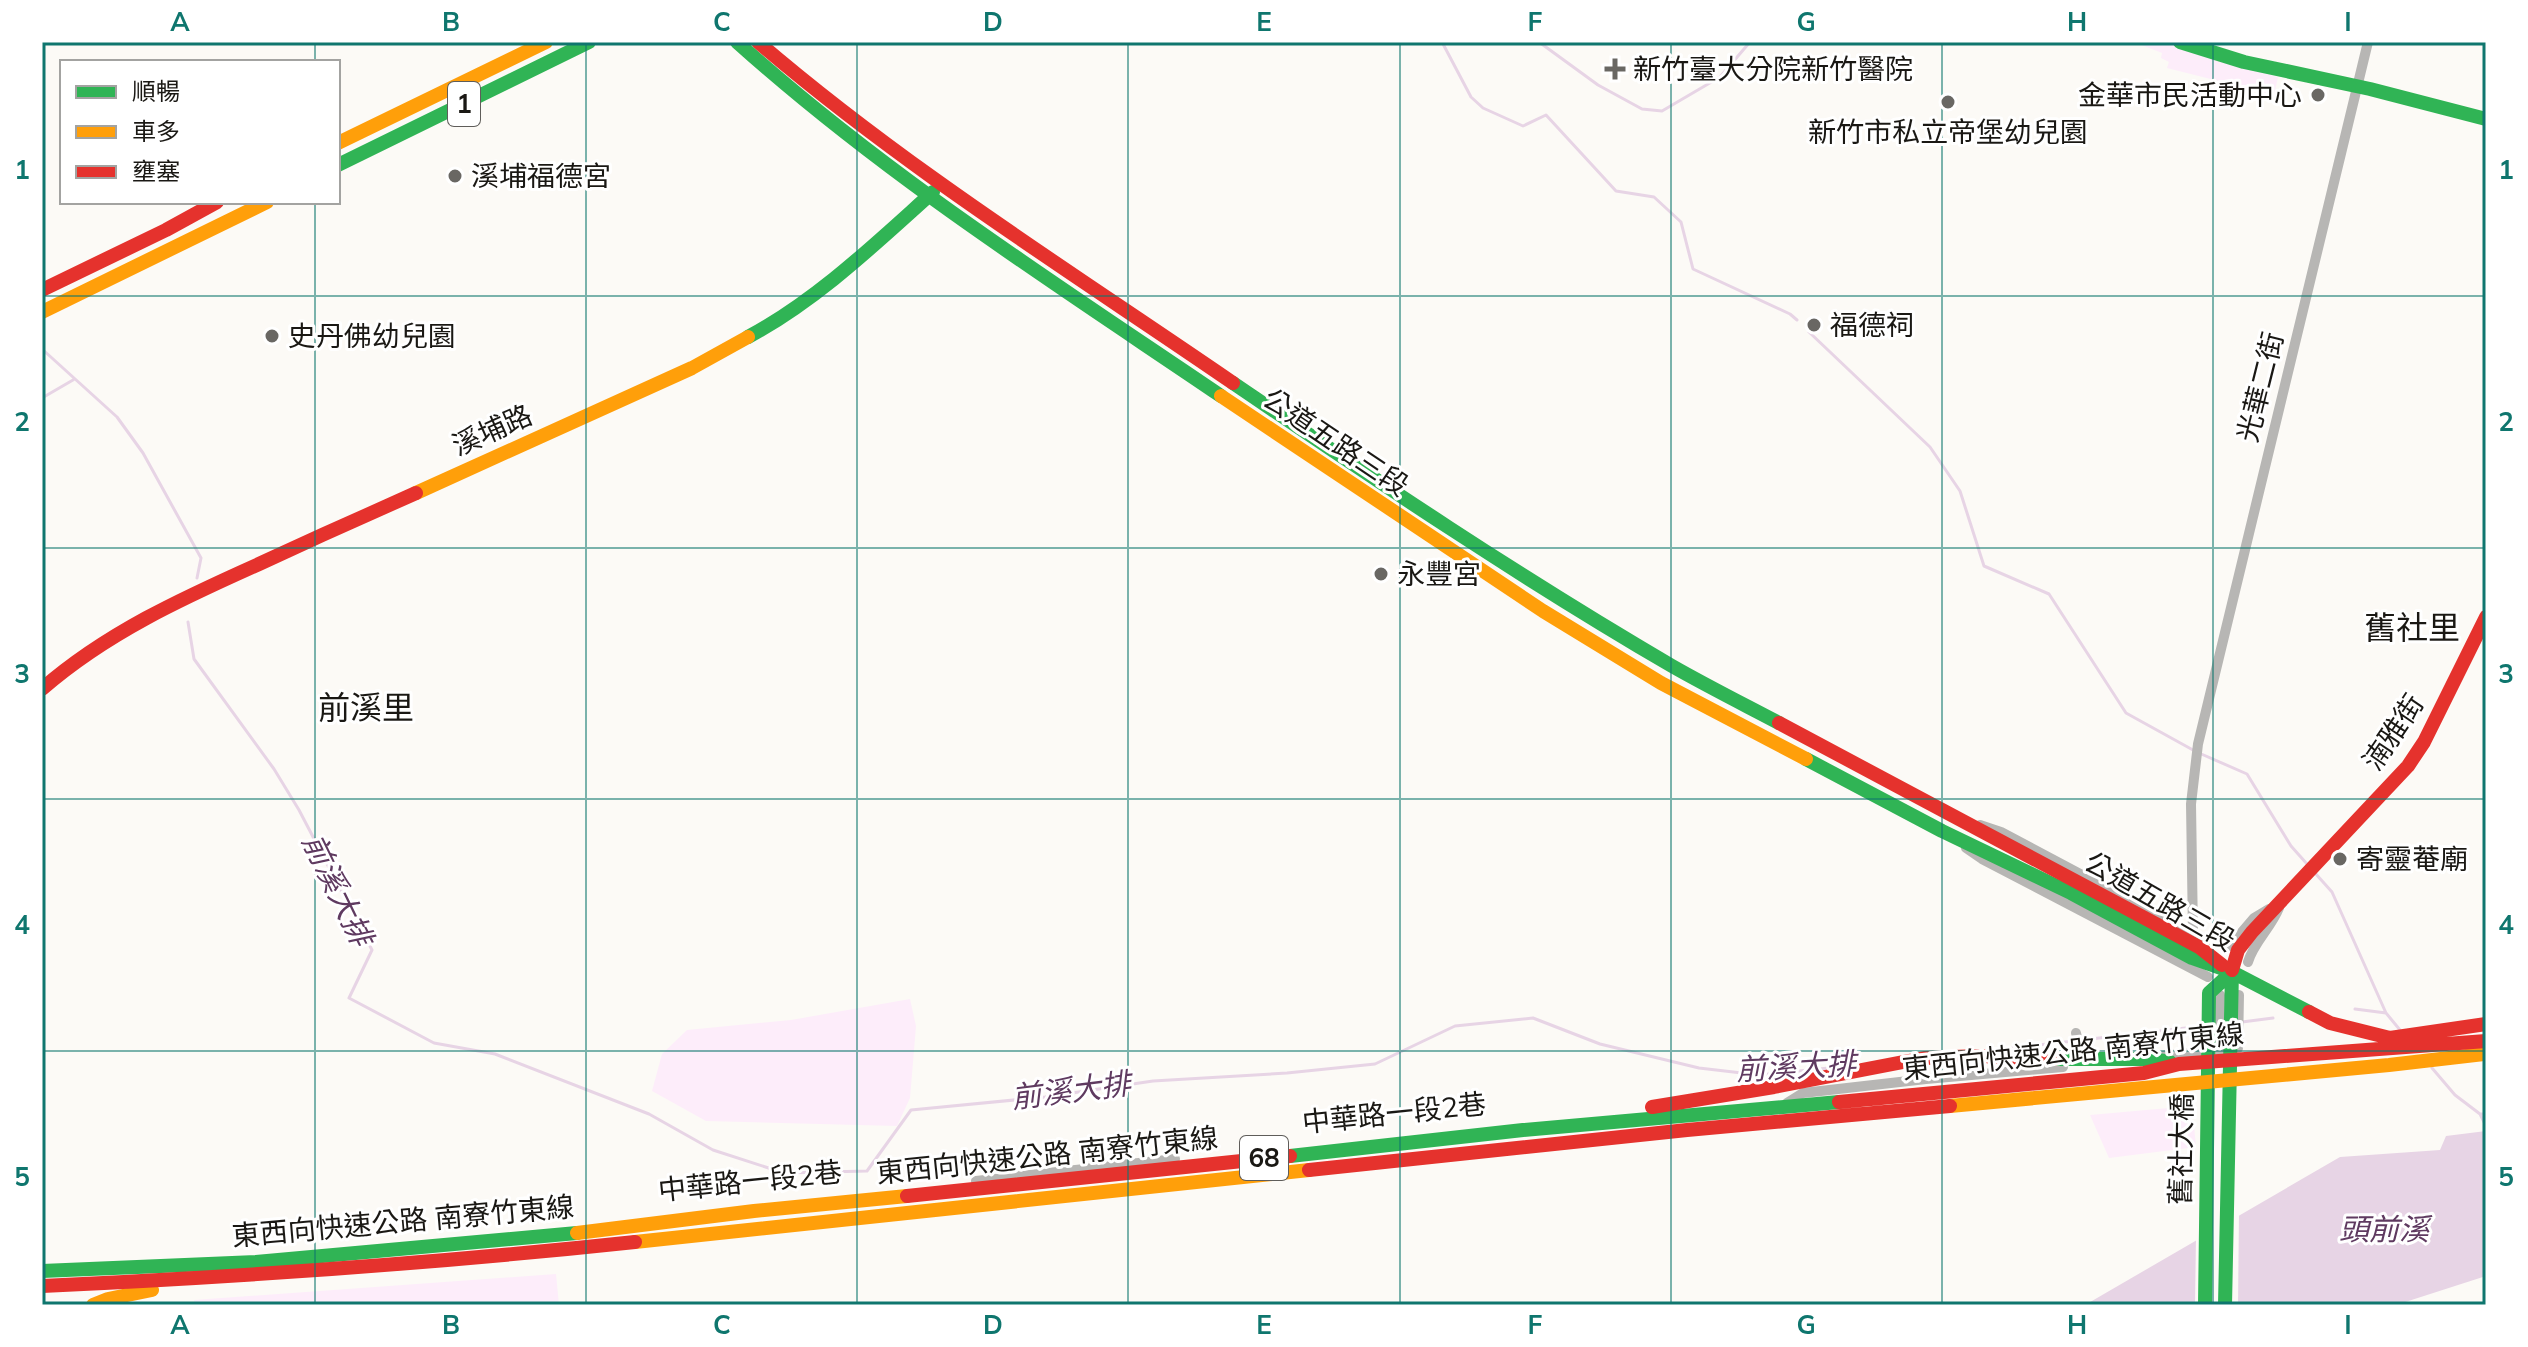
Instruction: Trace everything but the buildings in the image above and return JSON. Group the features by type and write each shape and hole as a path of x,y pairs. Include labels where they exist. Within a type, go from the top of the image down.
{"main road":[{"name":"1","path":"340,142 546,42"},
{"name":"1","path":"340,164 589,42"},
{"name":"公道五路三段","path":"737,42 789,89 928,197 1399,517 1543,611 1661,683 1942,831 2071,893 2192,958 2232,972"},
{"name":"公道五路三段","path":"758,42 813,89 941,183 1389,489 1543,588 1674,667 2199,947 2232,972"},
{"path":"2180,42 2208,53 2284,73 2358,86 2486,119"},
{"name":"溪埔路","path":"42,689 65,667 113,635 180,601 638,394 758,332 840,274 941,183"},
{"path":"42,290 213,204"},
{"path":"42,312 263,204"},
{"name":"湳雅街","path":"2281,902 2408,766 2424,742 2486,617"},
{"path":"2225,995 2238,950 2281,902"},
{"path":"2225,995 2232,972"},
{"path":"2232,972 2330,1023 2390,1038 2486,1024"},
{"name":"舊社大橋","path":"2205,1305 2225,995"},
{"name":"舊社大橋","path":"2225,995 2225,1305"},
{"name":"東西向快速公路 南寮竹東線","path":"42,1271 256,1262 557,1235 754,1211 1025,1185 1523,1130 2144,1073 2179,1064 2486,1041"},
{"name":"東西向快速公路 南寮竹東線","path":"42,1286 241,1277 513,1255 1687,1130 2486,1054"},
{"path":"1606,1115 1924,1058 2152,1059 2179,1064"},
{"path":"93,1305 158,1289 241,1277"}],"street":[{"name":"光華二街","path":"2193,934 2191,804 2198,744 2368,42"},
{"path":"1772,740 1781,724"},
{"name":"公道五路三段","path":"1955,816 2001,832 2193,934 2230,946 2254,918 2281,902"},
{"name":"公道五路三段","path":"1942,831 1982,859 2208,977"},
{"path":"2248,962 2274,921 2281,902"},
{"path":"2225,995 2238,1014 2238,1048 2219,1050 2219,1014 2225,995"},
{"path":"2076,1033 2081,1055"},
{"name":"中華路一段2巷","path":"1557,1121 1577,1129 1775,1110 1803,1093 1825,1090 2219,1050"},
{"name":"中華路一段2巷","path":"2050,1068 2081,1055 2114,1061"},
{"path":"1606,1115 1625,1124"},
{"name":"中華路一段2巷","path":"42,1264 260,1253 563,1225 1606,1115"}],"shaded area":[{"path":"2134,42 2169,42 2212,59 2278,77 2274,95 2167,68 2169,62 2161,58 2162,53"},
{"path":"910,999 916,1026 910,1098 897,1126 706,1121 652,1091 662,1054 687,1030 791,1020"},
{"path":"2180,1107 2184,1117 2194,1125 2196,1147 2109,1158 2090,1115"},
{"path":"556,1274 559,1305 195,1305 194,1300"}],"water":[{"name":"頭前溪","path":"2486,1131 2486,1276 2396,1305 2085,1305 2340,1157 2440,1150 2446,1136"}],"pier":[{"path":"2239,1212 2238,1305 2195,1305 2196,1237"}],"waterway":[{"path":"1442,42 1471,97 1483,108 1523,126 1546,115 1616,191 1654,197 1681,222 1693,269 1797,320"},
{"path":"1539,42 1598,85 1642,109 1662,111 1720,77 1750,42"},
{"path":"1809,332 1930,447 1960,491 1984,566 2049,594 2126,713 2193,750"},
{"name":"前溪大排","path":"42,349 117,417 143,453 201,558 197,578"},
{"path":"42,398 73,380"},
{"name":"前溪大排","path":"188,622 194,659 274,769 299,810 372,950 349,998 434,1043 495,1054 649,1114 713,1150 784,1173 867,1171 911,1110 1045,1097 1153,1081 1375,1064 1455,1026 1533,1018 1600,1044 1699,1068 1759,1075 1829,1068"},
{"path":"2199,753 2247,774 2291,846 2307,864"},
{"path":"2315,873 2332,892 2386,1013 2400,1030"},
{"name":"前溪大排","path":"2355,1009 2386,1013"},
{"name":"前溪大排","path":"2242,1022 2273,1018"},
{"name":"前溪大排","path":"2003,1049 2203,1026"},
{"name":"前溪大排","path":"2432,1068 2455,1095 2480,1114 2486,1114"},
{"path":"2480,1114 2486,1126"}],"traffic: fast":[{"path":"340,164 589,42"},
{"path":"737,42 852,138 912,183 1221,396"},
{"path":"2180,42 2244,62 2370,89 2486,119"},
{"path":"748,337 822,289 933,192"},
{"path":"1233,383 1505,564 1672,666 1779,723"},
{"path":"1806,759 2192,958 2232,972 2309,1012"},
{"path":"2225,1305 2232,970"},
{"path":"2205,1305 2209,993 2232,972"},
{"path":"2054,1059 2152,1059 2170,1062"},
{"path":"1290,1156 1523,1130 1839,1102"},
{"path":"42,1271 256,1262 577,1233"}],"traffic: slow":[{"path":"340,142 546,42"},
{"path":"42,312 263,204"},
{"path":"416,493 692,368 748,337"},
{"path":"1221,396 1543,611 1661,683 1806,759"},
{"path":"1950,1106 2484,1054"},
{"path":"635,1242 1309,1170"},
{"path":"577,1233 907,1196"},
{"path":"93,1305 152,1290"}],"traffic: jam":[{"path":"758,42 814,89 931,177 1233,383"},
{"path":"42,290 213,204"},
{"path":"42,689 92,651 146,618 416,493"},
{"path":"2232,970 2238,950 2252,932 2408,766 2424,742 2486,617"},
{"path":"1779,723 2199,947 2222,965"},
{"path":"2309,1012 2330,1023 2390,1038 2486,1024"},
{"path":"1839,1102 2144,1073 2179,1064 2486,1041"},
{"path":"1652,1107 1924,1058 1980,1056 2054,1059"},
{"path":"1309,1170 1950,1106"},
{"path":"907,1196 1290,1156"},
{"path":"42,1286 339,1268 635,1242"}],"place":[{"name":"新竹臺大分院新竹醫院","path":"1615,69"},
{"name":"金華市民活動中心","path":"2318,95"},
{"name":"新竹市私立帝堡幼兒園","path":"1948,102"},
{"name":"溪埔福德宮","path":"455,176"},
{"name":"福德祠","path":"1814,325"},
{"name":"史丹佛幼兒園","path":"272,336"},
{"name":"永豐宮","path":"1381,574"},
{"name":"寄靈菴廟","path":"2340,859"}],"district":[{"name":"舊社里","path":"2412,628"},
{"name":"前溪里","path":"366,708"}]}
